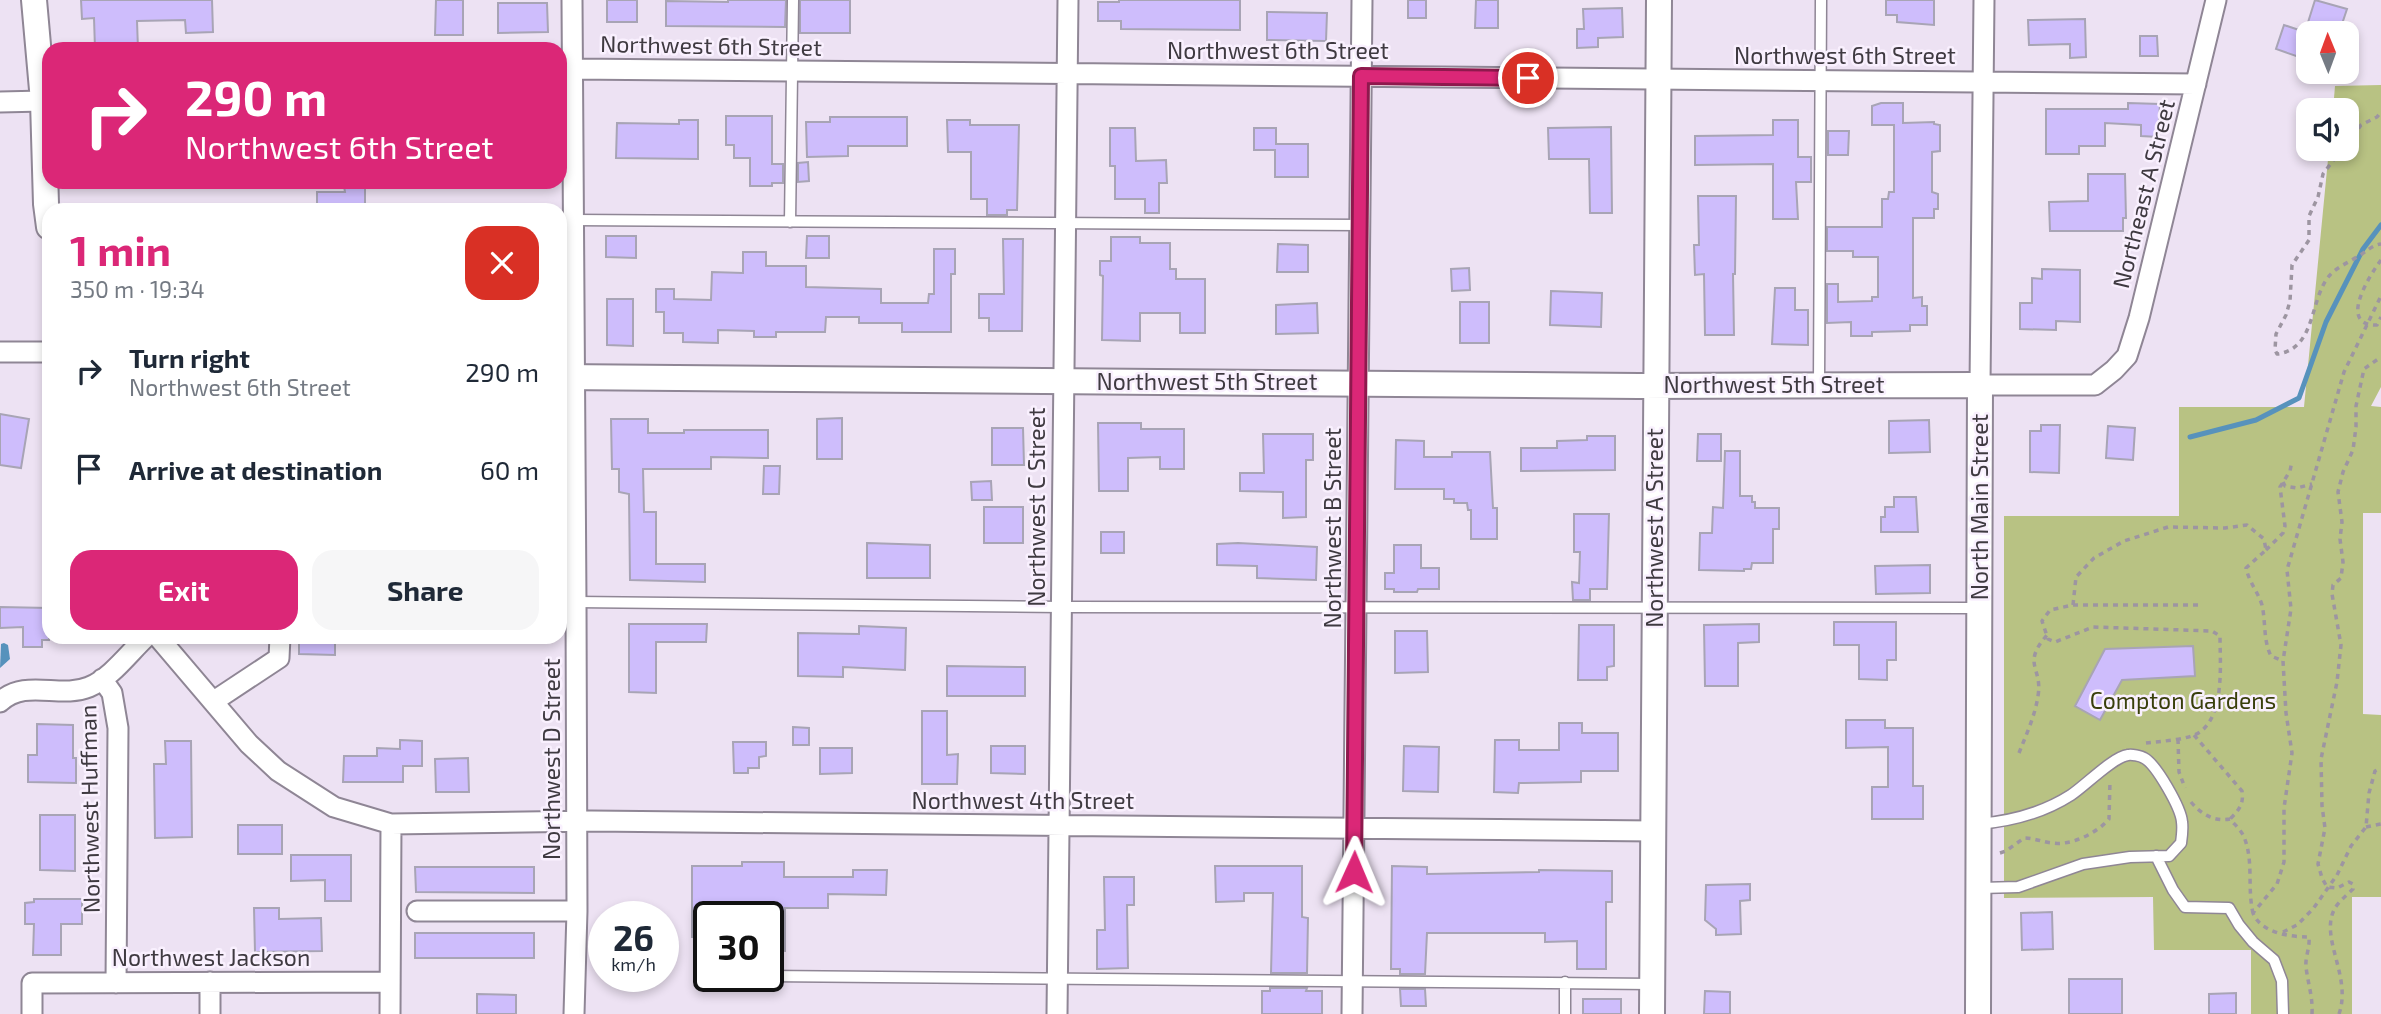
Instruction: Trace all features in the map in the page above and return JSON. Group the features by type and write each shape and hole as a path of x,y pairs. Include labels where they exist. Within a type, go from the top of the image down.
{"street":[{"path":"34,0 42,91"},
{"name":"Northwest D Street","path":"572,0 574,220 567,377 576,602 577,911 574,1014"},
{"name":"Northwest C Street","path":"1057,1014 1068,0"},
{"name":"Northwest B Street","path":"1352,1014 1362,0"},
{"name":"Northwest A Street","path":"1652,1014 1659,0"},
{"name":"North Main Street","path":"1978,1014 1984,0"},
{"name":"Northeast A Street","path":"1980,385 2095,385 2127,356 2139,318 2216,0"},
{"name":"Northwest 6th Street","path":"573,69 2196,84"},
{"path":"0,102 42,102"},
{"path":"0,352 42,352"},
{"name":"Northwest 5th Street","path":"567,377 1656,386 1980,385"},
{"path":"0,702 20,690 88,688 102,679 139,644"},
{"name":"Northwest 4th Street","path":"164,644 249,744 278,771 334,807 391,824 577,821 1654,831"},
{"path":"214,701 279,658 280,644"},
{"name":"Northwest Huffman","path":"102,679 112,693 118,728 116,983"},
{"path":"390,1014 391,824"},
{"path":"417,911 577,911"},
{"path":"210,982 210,1014"},
{"name":"Northwest Jackson","path":"32,1014 32,983 390,982"}],"lane":[{"path":"790,222 793,0"},
{"path":"1819,385 1821,0"},
{"path":"574,220 1360,225"},
{"path":"576,602 1061,607 1980,608"},
{"path":"1979,824 2013,821 2051,807 2093,779 2113,761 2129,755 2144,757 2155,768 2183,820 2181,843 2169,856 2130,857 2083,864 2018,887 1979,888"},
{"path":"2156,856 2185,907 2228,908 2253,942 2274,960 2282,981 2283,1014"},
{"path":"784,976 1056,981 1565,982 1652,985"},
{"path":"1565,982 1565,1014"}],"path":[{"path":"2359,128 2381,112"},
{"path":"2333,161 2323,174 2318,197 2309,216 2309,240 2292,265 2290,301 2276,334 2277,354 2297,344 2311,325 2318,299 2330,274 2372,246 2381,244"},
{"path":"2381,260 2363,289 2357,310 2359,317 2368,324 2377,325 2381,317"},
{"path":"2253,913 2277,884 2284,862 2284,808 2292,753 2283,661 2291,608 2287,570 2344,372 2381,296"},
{"path":"2339,1014 2343,989 2332,940 2333,918 2334,909 2353,889 2353,884 2349,882 2337,888 2328,887 2318,864 2326,821 2322,806 2321,759 2342,645 2332,594 2333,585 2341,578 2343,562 2340,538 2342,515 2338,492 2353,450 2356,406 2364,369 2381,357"},
{"path":"2283,661 2271,656 2266,645 2263,609 2246,568 2278,539 2285,526 2280,487 2290,471 2292,461"},
{"path":"2283,481 2285,486 2297,488 2312,484"},
{"path":"2073,605 2076,577 2094,558 2124,541 2168,527 2225,528 2247,525 2264,539 2266,551"},
{"path":"2129,755 2136,744 2178,739 2200,732 2214,714 2219,686 2220,636 2212,631 2094,627 2054,642 2048,639 2042,621 2050,610 2073,605 2198,605"},
{"path":"2019,753 2039,692 2032,659 2047,635"},
{"path":"2190,801 2201,813 2222,821 2230,819 2239,811 2243,800 2242,791 2193,734"},
{"path":"2178,739 2179,772 2186,792"},
{"path":"1998,853 2007,851 2024,838 2056,844 2071,841 2104,825 2109,819 2113,761"},
{"path":"2281,933 2297,925 2313,909 2337,875 2351,846 2366,827 2369,793 2375,771 2381,768"},
{"path":"2230,819 2244,835 2250,863 2250,900 2256,922 2270,930 2294,937 2309,937 2306,964 2313,999 2312,1014"},
{"path":"2366,827 2381,824"}],"green space":[{"name":"Compton Gardens","path":"2381,85 2381,387 2371,406 2381,407 2381,513 2363,513 2363,714 2381,715 2381,897 2352,897 2352,1014 2251,1014 2251,950 2154,950 2153,897 2004,898 2004,516 2179,516 2179,407 2304,407 2328,161 2359,161 2359,98 2334,98 2335,86"}],"water":[{"path":"1,644 8,645 10,659 0,668"}],"building":[{"path":"81,0 212,0 213,32 186,33 185,20 137,21 138,42 95,42 94,18 82,19"},
{"path":"436,0 463,0 463,35 435,35"},
{"path":"607,0 637,0 637,22 607,22"},
{"path":"786,0 785,27 666,26 666,1"},
{"path":"800,0 850,0 850,33 800,33"},
{"path":"1240,0 1240,30 1121,29 1121,21 1098,21 1098,2"},
{"path":"1408,0 1426,0 1426,18 1408,18"},
{"path":"1476,0 1498,0 1498,28 1475,28"},
{"path":"1886,0 1934,0 1934,25 1897,22 1897,15 1886,15"},
{"path":"2315,0 2347,9 2343,21 2308,21"},
{"path":"498,3 547,3 548,32 498,33"},
{"path":"1622,8 1623,37 1598,38 1598,47 1577,48 1577,29 1584,29 1583,9"},
{"path":"1267,12 1327,13 1326,41 1267,40"},
{"path":"2085,19 2086,57 2070,58 2070,44 2029,45 2028,20"},
{"path":"2284,25 2296,29 2296,56 2276,49"},
{"path":"2140,36 2157,36 2158,56 2140,56"},
{"path":"1881,103 1903,103 1903,123 1934,122 1940,125 1940,151 1932,152 1932,192 1938,194 1938,209 1934,209 1934,218 1913,218 1913,298 1922,297 1922,306 1927,306 1927,325 1910,325 1910,331 1872,332 1872,336 1851,336 1851,322 1827,323 1827,284 1838,284 1838,302 1872,301 1872,297 1878,297 1878,257 1853,257 1853,251 1827,251 1827,227 1882,227 1882,199 1888,199 1889,192 1894,192 1894,125 1872,125 1872,106"},
{"path":"2128,103 2160,104 2158,137 2141,136 2141,125 2105,123 2105,146 2079,146 2079,154 2046,154 2046,109 2128,109"},
{"path":"726,116 772,116 772,164 783,164 783,183 750,186 750,158 734,158 734,145 726,145"},
{"path":"830,117 907,117 907,146 848,146 848,156 807,157 806,122 830,122"},
{"path":"679,120 698,120 698,159 616,158 617,123 679,124"},
{"path":"947,120 970,120 970,125 1019,125 1017,210 1007,210 1007,215 987,215 987,199 971,199 971,152 948,152"},
{"path":"1773,120 1798,120 1798,157 1811,157 1811,182 1796,182 1798,219 1773,219 1773,164 1695,165 1695,136 1773,135"},
{"path":"1611,127 1612,213 1590,213 1589,159 1549,159 1548,128"},
{"path":"1110,128 1135,128 1136,161 1166,160 1167,183 1159,183 1159,213 1145,213 1145,199 1115,199 1115,166 1110,166"},
{"path":"1254,128 1276,128 1276,144 1308,144 1308,177 1275,177 1275,150 1254,150"},
{"path":"1828,131 1849,131 1848,155 1828,155"},
{"path":"808,162 809,181 798,182 798,163"},
{"path":"2088,174 2125,174 2126,218 2123,218 2123,231 2050,231 2049,202 2088,201"},
{"path":"344,189 365,189 365,203 317,203 317,192 345,192"},
{"path":"1698,196 1736,196 1734,335 1705,335 1704,274 1695,275 1694,245 1699,245"},
{"path":"606,236 636,236 636,258 606,257"},
{"path":"807,236 829,236 829,258 806,258"},
{"path":"1111,237 1140,237 1140,243 1170,243 1170,269 1176,269 1176,279 1205,279 1205,333 1180,333 1180,313 1140,313 1140,341 1102,340 1103,276 1100,275 1100,261 1111,261"},
{"path":"1003,239 1023,239 1022,331 989,331 989,318 979,318 979,294 1004,294"},
{"path":"1278,244 1308,245 1308,272 1277,272"},
{"path":"934,249 955,249 955,274 951,274 951,332 902,332 902,323 859,323 859,317 826,317 825,332 776,332 776,337 754,337 754,331 718,330 718,343 683,342 683,333 664,333 664,312 656,312 656,289 674,289 674,299 711,300 712,272 743,273 743,252 766,252 766,266 806,266 806,287 881,289 881,303 928,303 929,294 934,294"},
{"path":"1469,268 1470,290 1452,291 1451,269"},
{"path":"2042,269 2080,270 2080,322 2056,321 2056,330 2020,329 2020,303 2032,303 2032,278 2042,279"},
{"path":"1775,288 1795,288 1795,310 1808,310 1808,345 1772,344"},
{"path":"1551,291 1602,293 1601,327 1550,325"},
{"path":"607,299 633,299 633,346 607,345"},
{"path":"1460,302 1489,302 1489,343 1460,343"},
{"path":"1317,303 1318,333 1276,334 1276,305"},
{"path":"0,414 29,419 21,468 0,465"},
{"path":"842,418 842,459 817,459 817,419"},
{"path":"611,419 648,419 648,433 768,430 768,458 711,457 711,469 643,469 644,512 656,512 656,564 705,564 705,582 630,580 629,494 619,492 619,469 612,469"},
{"path":"1929,420 1930,452 1889,453 1889,421"},
{"path":"1098,423 1141,423 1141,429 1184,429 1184,469 1160,469 1160,457 1128,458 1128,491 1099,491"},
{"path":"2041,425 2060,425 2059,473 2030,472 2030,431 2041,431"},
{"path":"2108,426 2135,428 2133,460 2106,458"},
{"path":"992,428 1023,428 1024,465 992,465"},
{"path":"1263,434 1313,434 1313,460 1306,460 1306,517 1283,518 1283,492 1240,491 1240,473 1264,473"},
{"path":"1698,434 1721,434 1721,461 1697,461"},
{"path":"1587,436 1615,436 1615,470 1521,471 1521,448 1557,448 1557,441 1587,440"},
{"path":"1396,440 1424,441 1424,457 1452,457 1452,452 1490,452 1493,508 1497,508 1497,539 1471,539 1471,510 1468,510 1467,503 1454,503 1454,499 1444,499 1444,489 1395,489"},
{"path":"1725,451 1740,451 1740,496 1752,496 1755,508 1779,508 1779,529 1773,529 1773,563 1752,563 1751,569 1744,571 1699,570 1700,533 1712,533 1713,507 1723,508"},
{"path":"764,466 780,466 779,494 763,494"},
{"path":"991,481 992,500 972,500 971,482"},
{"path":"1894,497 1916,497 1918,532 1881,532 1881,517 1885,517 1885,507 1894,507"},
{"path":"984,507 1023,507 1023,543 984,543"},
{"path":"1574,514 1609,514 1607,589 1590,589 1590,600 1573,600 1572,582 1579,583 1580,552 1574,552"},
{"path":"1101,532 1124,532 1124,553 1101,553"},
{"path":"867,543 930,545 930,578 867,578"},
{"path":"1217,544 1317,547 1316,580 1257,578 1257,566 1217,565"},
{"path":"1394,545 1421,545 1421,568 1439,568 1439,589 1394,592 1394,589 1385,589 1385,573 1394,573"},
{"path":"1930,565 1930,593 1876,594 1875,566"},
{"path":"0,607 42,608 42,647 23,647 23,627 0,628"},
{"path":"1834,622 1896,622 1896,660 1887,660 1887,680 1859,679 1859,645 1834,645"},
{"path":"629,624 707,624 706,642 656,642 656,693 629,692"},
{"path":"1759,624 1759,642 1738,643 1738,686 1705,686 1704,625"},
{"path":"1579,625 1614,625 1614,666 1607,667 1607,680 1578,680"},
{"path":"859,626 906,628 905,670 843,667 843,677 798,676 798,633 859,634"},
{"path":"1395,631 1427,631 1428,672 1395,673"},
{"path":"299,644 335,644 335,655 299,654"},
{"path":"2193,646 2195,676 2122,680 2100,720 2075,706 2105,649"},
{"path":"947,666 1025,667 1025,696 947,696"},
{"path":"922,711 947,711 947,755 958,754 957,784 922,784"},
{"path":"1846,720 1885,720 1885,728 1913,728 1913,786 1923,786 1923,819 1872,819 1872,787 1888,787 1888,747 1846,748"},
{"path":"1559,723 1582,723 1582,733 1618,733 1618,771 1581,771 1581,782 1519,783 1518,793 1494,792 1495,740 1519,740 1519,750 1559,750"},
{"path":"37,724 73,725 76,783 28,782 28,755 37,755"},
{"path":"793,727 809,728 809,745 793,745"},
{"path":"400,740 422,741 422,766 403,766 403,782 343,782 344,756 377,756 377,748 400,749"},
{"path":"165,741 191,741 192,837 155,838 154,764 166,764"},
{"path":"733,742 766,742 766,756 759,757 759,768 748,768 748,773 734,773"},
{"path":"991,746 1025,746 1025,774 991,773"},
{"path":"1404,746 1439,747 1438,792 1403,791"},
{"path":"820,748 852,748 852,773 820,774"},
{"path":"468,758 469,792 436,792 435,759"},
{"path":"40,815 75,815 75,871 40,870"},
{"path":"238,825 282,825 282,854 238,854"},
{"path":"291,855 351,855 351,901 325,901 325,880 291,881"},
{"path":"742,862 784,862 784,877 853,877 853,870 887,870 886,895 828,894 828,908 785,908 785,951 784,901 693,901 692,937 692,866 742,866"},
{"path":"1215,866 1302,866 1302,917 1308,918 1307,973 1271,973 1273,893 1244,893 1244,901 1216,902"},
{"path":"1392,866 1427,867 1427,874 1539,870 1612,871 1612,902 1606,902 1606,969 1577,969 1577,941 1545,942 1545,933 1427,933 1425,974 1400,974 1400,969 1391,969"},
{"path":"415,867 534,867 534,893 416,892"},
{"path":"1104,877 1134,877 1134,905 1127,905 1128,968 1097,969 1097,930 1105,930"},
{"path":"1750,884 1750,900 1740,901 1741,934 1716,935 1716,929 1705,920 1706,885"},
{"path":"34,899 82,899 82,924 61,924 61,955 33,955 34,924 25,924 25,903 34,902"},
{"path":"254,908 279,908 279,919 321,918 322,951 255,952"},
{"path":"2052,912 2053,949 2022,950 2021,913"},
{"path":"415,933 534,933 534,958 415,958"},
{"path":"2069,979 2122,979 2122,1014 2069,1014"},
{"path":"1270,988 1307,988 1306,991 1322,991 1322,1014 1262,1014 1262,991 1270,991"},
{"path":"1400,989 1425,989 1426,1006 1401,1006"},
{"path":"1705,991 1730,992 1730,1014 1704,1014"},
{"path":"2236,993 2236,1014 2209,1014 2209,994"},
{"path":"477,994 516,995 516,1014 477,1014"},
{"path":"1583,999 1621,999 1621,1014 1583,1014"}],"waterway":[{"path":"2190,437 2256,420 2299,398 2326,322 2363,249 2381,225"}],"route":[{"path":"1354,872 1361,76 1528,78"}]}
